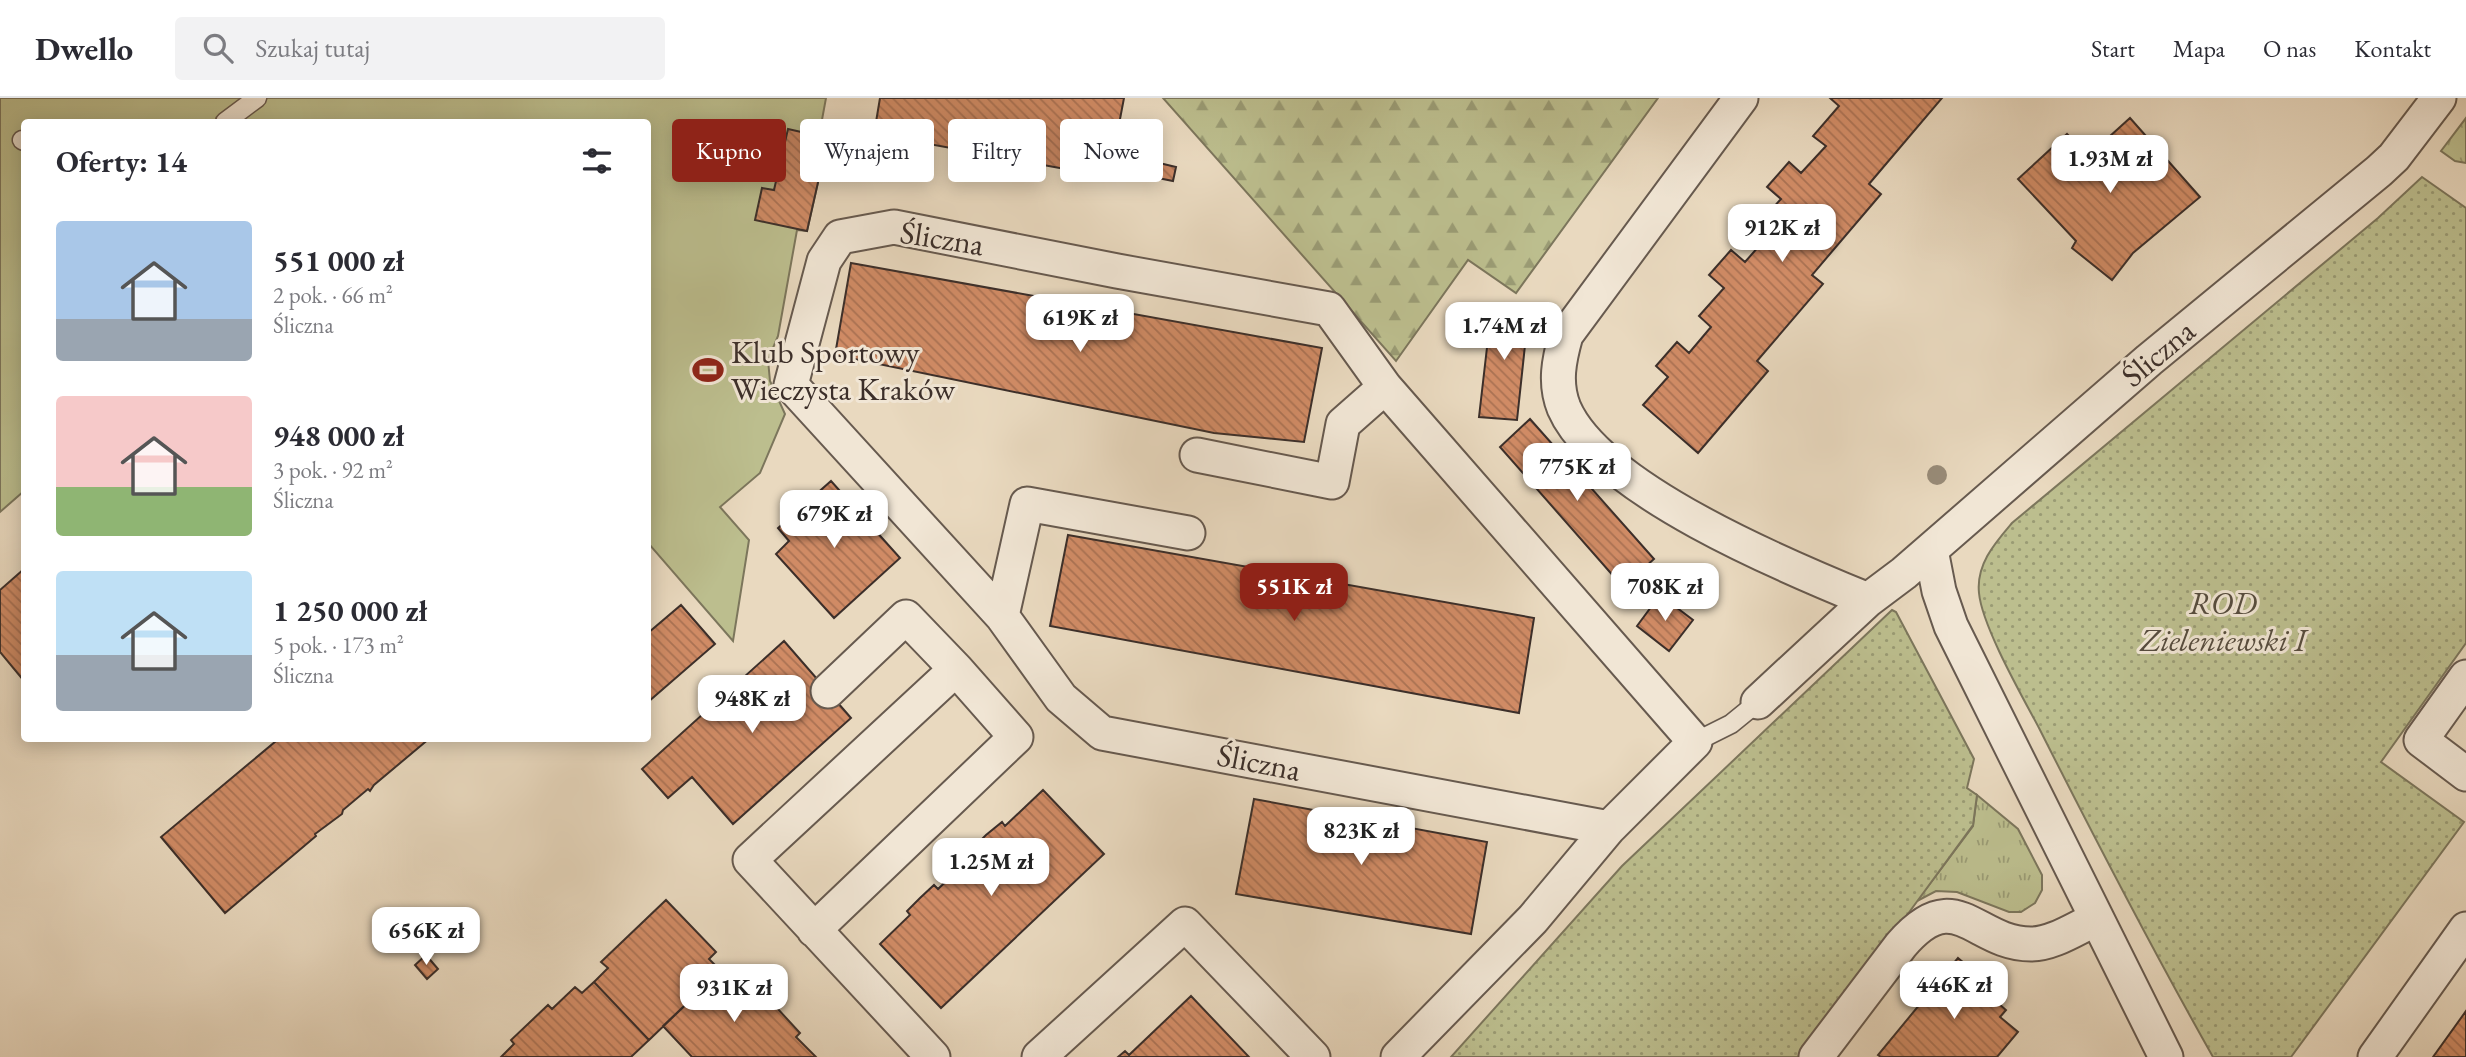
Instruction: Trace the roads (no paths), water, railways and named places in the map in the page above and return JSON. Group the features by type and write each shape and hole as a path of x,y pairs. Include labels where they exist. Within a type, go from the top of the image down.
{"street":[{"path":"1741,98 1566,335 1557,367 1564,407 1582,438 1626,476 1680,511 1793,570 1868,600"},
{"name":"Śliczna","path":"1758,702 1868,600 1931,551 2149,360 2379,172 2394,157 2439,98"},
{"name":"Śliczna","path":"1398,1057 1534,919 1609,828 1695,743 1385,387 1329,309 894,227 840,237 824,261 791,384 1002,616 1061,698 1102,733 1609,828"},
{"path":"1197,455 1332,482 1343,424 1385,387"},
{"path":"1002,616 1027,504 1188,533"},
{"path":"1931,551 1939,591 1951,626 2166,1057"},
{"path":"814,930 1016,737 906,617 828,691"},
{"path":"933,1057 750,860 956,669"},
{"path":"2466,677 2421,740 2466,774"},
{"path":"1816,1057 1901,946 1928,920 1961,918 2014,943 2041,944 2096,919"},
{"path":"1038,1057 1185,924 1313,1057"},
{"path":"2375,1057 2466,929"}],"lane":[{"path":"229,119 257,98"},
{"name":"Śliczna","path":"1695,743 1731,724 1758,702"}],"place":[{"name":"Klub Sportowy Wieczysta Kraków","path":"708,370"}],"park label":[{"name":"ROD Zieleniewski I","path":"2223,622"}]}
